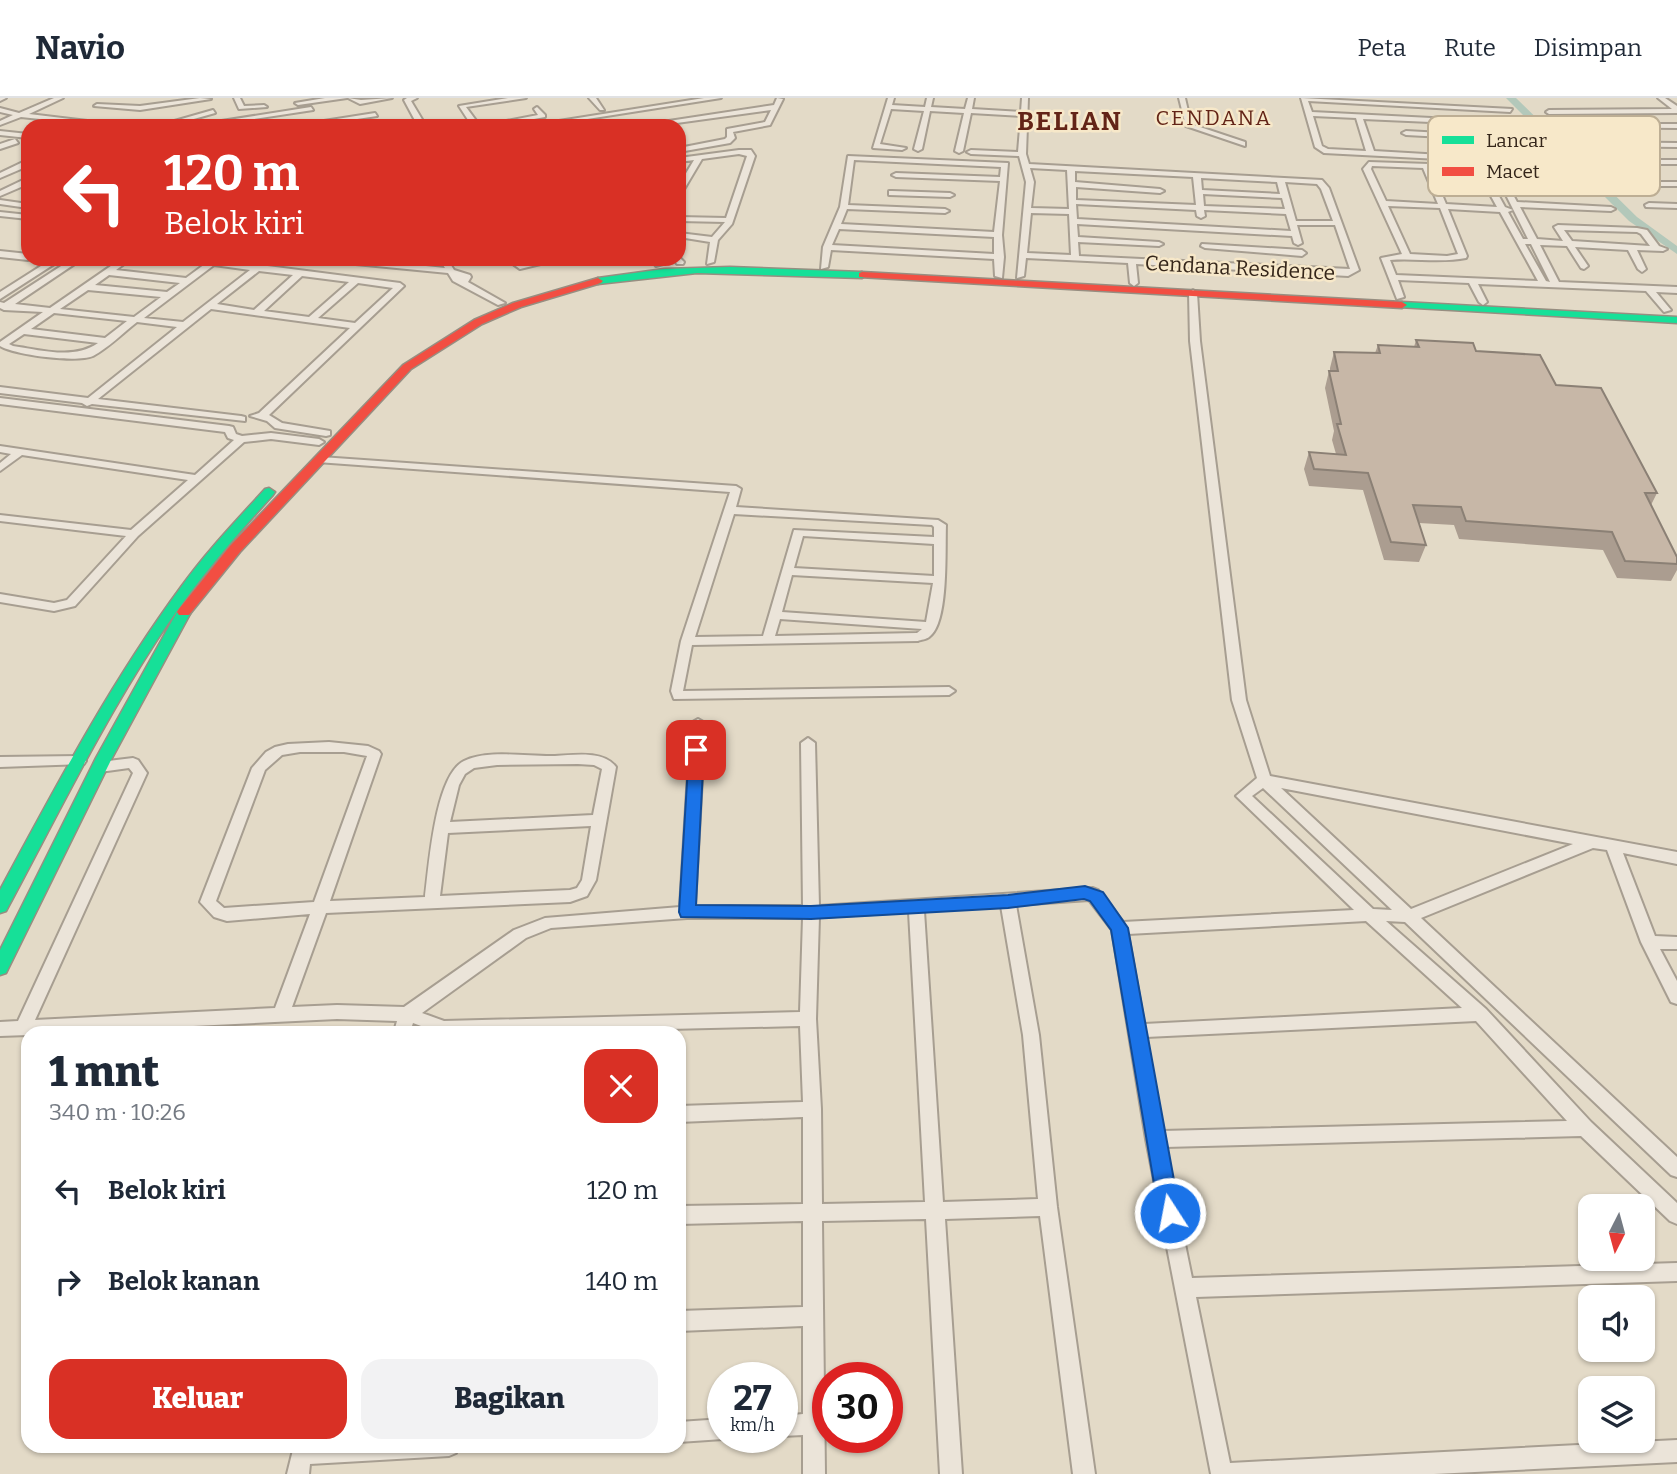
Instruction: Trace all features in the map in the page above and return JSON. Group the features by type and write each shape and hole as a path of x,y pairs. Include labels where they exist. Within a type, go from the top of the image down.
{"main road":[{"path":"686,261 824,267 1193,293 1674,314"},
{"path":"0,906 79,761 158,628 211,553 227,532 322,437 369,385 391,363 456,322 500,303 634,266"},
{"path":"0,968 100,767 190,605 239,542 321,460 406,367 483,321 564,290 614,278 664,270 725,268 950,277 1020,276 1674,314"},
{"path":"369,385 387,387"}],"street":[{"path":"0,123 60,98"},
{"path":"68,119 114,98"},
{"path":"237,98 240,107 249,108 344,98"},
{"path":"351,98 360,102 389,98"},
{"path":"414,98 407,100 418,119"},
{"path":"471,119 461,106 524,98 543,116 530,119"},
{"path":"537,98 560,119"},
{"path":"592,98 602,109"},
{"path":"583,118 602,109 686,98"},
{"path":"579,119 718,98"},
{"path":"686,149 727,141 731,138 729,130 768,124 781,98"},
{"path":"891,98 876,146 932,150"},
{"path":"918,149 930,98"},
{"path":"959,151 971,98"},
{"path":"1020,276 1030,182 1022,154 1025,98"},
{"path":"1182,98 1188,125 1242,144"},
{"path":"1661,98 1677,110"},
{"path":"97,106 140,108 208,99"},
{"path":"509,99 524,119"},
{"path":"1428,157 1320,148 1305,99 1421,102 1510,110"},
{"path":"537,109 546,107"},
{"path":"686,120 777,107"},
{"path":"888,107 1023,114"},
{"path":"242,119 311,109"},
{"path":"0,110 57,119"},
{"path":"1549,111 1677,110"},
{"path":"188,119 213,112"},
{"path":"335,119 374,112 376,119"},
{"path":"1309,114 1428,120"},
{"path":"1359,116 1371,154"},
{"path":"1395,118 1420,157"},
{"path":"0,133 21,135"},
{"path":"1406,133 1428,134"},
{"path":"0,140 21,141"},
{"path":"0,147 15,141"},
{"path":"945,150 1022,154"},
{"path":"686,159 739,152 750,154 728,220 714,240 710,262"},
{"path":"686,179 699,158"},
{"path":"824,267 827,247 844,207 851,158 1002,163 1005,166 998,235 999,276"},
{"path":"888,208 903,158"},
{"path":"1407,257 1368,165 1426,166 1428,171"},
{"path":"0,176 21,166"},
{"path":"1027,166 1321,183 1338,223 1292,223"},
{"path":"1071,169 1075,258"},
{"path":"1161,174 1161,207"},
{"path":"896,175 1004,179"},
{"path":"1197,176 1208,266"},
{"path":"943,232 944,211 953,177"},
{"path":"1280,179 1306,271"},
{"path":"0,194 21,184"},
{"path":"1072,184 1160,191"},
{"path":"1199,192 1283,197"},
{"path":"892,193 950,195"},
{"path":"1400,297 1385,258 1447,260 1464,256 1439,196"},
{"path":"1495,196 1543,283"},
{"path":"1510,196 1537,243 1556,284"},
{"path":"0,202 21,205"},
{"path":"1074,202 1290,212"},
{"path":"1383,203 1501,210 1517,207 1611,209"},
{"path":"1649,205 1677,206"},
{"path":"844,207 944,211"},
{"path":"1027,210 1157,226 1295,234"},
{"path":"0,214 21,216"},
{"path":"686,219 728,220"},
{"name":"Cendana Residence","path":"1022,255 1348,273 1355,270 1354,263 1338,223"},
{"path":"836,226 998,235"},
{"path":"1157,226 1162,263"},
{"path":"1521,242 1537,243 1570,244 1660,248 1644,232 1637,230 1558,227 1570,244 1584,267"},
{"path":"686,236 714,240"},
{"path":"1075,239 1159,243"},
{"path":"1205,246 1302,253"},
{"path":"827,247 1000,257"},
{"path":"1631,247 1642,269"},
{"path":"0,254 21,256"},
{"name":"Cendana Residence","path":"1132,262 1134,283"},
{"path":"0,296 48,266"},
{"path":"2,306 67,266"},
{"path":"116,266 3,344 11,349 89,355 208,266"},
{"path":"0,390 241,419 262,416 354,326 400,286 242,266"},
{"path":"414,266 450,271"},
{"path":"447,266 456,279 500,303"},
{"path":"78,410 257,268"},
{"path":"106,272 189,281"},
{"path":"257,312 302,272"},
{"path":"1392,276 1677,290"},
{"path":"313,319 357,280"},
{"path":"1472,280 1483,302"},
{"path":"86,287 170,295"},
{"path":"1648,289 1674,314"},
{"path":"1193,293 1195,341 1239,700 1264,779 1677,1169"},
{"path":"2,306 187,325"},
{"path":"208,306 354,326"},
{"path":"22,331 107,341"},
{"path":"0,401 229,429 241,419"},
{"path":"262,416 279,426 322,437"},
{"path":"229,429 232,436 241,439 271,436 322,437"},
{"path":"0,598 54,607 71,603 134,534 241,439"},
{"path":"0,449 196,478"},
{"path":"0,468 20,452"},
{"path":"321,460 736,489 687,640 677,691 679,696 687,698 949,691"},
{"path":"687,640 918,637 926,634 931,626 939,580 940,525 934,522 729,510"},
{"path":"0,517 134,534"},
{"path":"768,639 777,615 798,532 940,541"},
{"path":"786,571 939,580"},
{"path":"777,615 931,626"},
{"path":"687,912 698,723"},
{"path":"808,743 812,1362"},
{"path":"281,1015 320,907 373,761 374,754 364,748 296,748 270,755 259,768 208,902 219,913 227,915 320,907 432,901 570,897 582,892 589,880 609,766 606,763 587,760 470,764 455,776 442,828 432,901"},
{"path":"0,762 79,761"},
{"path":"24,1026 140,773 133,763 100,767"},
{"path":"1677,870 1673,857 1264,779 1243,796 1369,915 1480,1014 1585,1128 1677,1215"},
{"path":"442,828 598,820"},
{"path":"1119,928 1369,915 1411,916 1593,841"},
{"path":"1612,844 1649,942 1677,997"},
{"path":"404,1026 407,1014 520,934 536,927 592,918 687,912 811,912 1093,894 1119,928 1184,1288 1224,1474 1677,1451"},
{"path":"1008,901 1031,1035 1048,1207 1084,1474"},
{"path":"916,906 951,1474"},
{"path":"1649,942 1677,943"},
{"path":"63,1026 337,1012 407,1014 439,1026"},
{"path":"1136,1031 1480,1014"},
{"path":"525,1026 808,1019"},
{"path":"0,1029 21,1028"},
{"path":"686,1114 812,1109"},
{"path":"1156,1139 1585,1128"},
{"path":"686,1215 812,1211 934,1213 1048,1207"},
{"path":"1184,1288 1677,1272"},
{"path":"686,1321 811,1316"},
{"path":"686,1432 707,1430"},
{"path":"301,1458 363,1453"},
{"path":"814,1453 814,1474"}],"building":[{"path":"1416,340 1473,343 1476,351 1540,355 1556,385 1601,388 1657,493 1645,493 1677,557 1677,564 1625,561 1612,532 1466,521 1461,507 1413,505 1426,545 1391,542 1368,473 1314,469 1309,452 1346,455 1337,424 1341,424 1329,371 1338,371 1334,352 1380,353 1378,345 1419,347"}],"waterway":[{"path":"1511,98 1529,116"},
{"path":"1610,196 1633,219 1677,251"}],"traffic: fast":[{"path":"598,281 664,272 697,271 862,275"},
{"path":"1402,305 1677,320"},
{"path":"0,906 89,741 152,638 226,539 269,492"},
{"path":"0,968 104,758 184,612"}],"traffic: jam":[{"path":"862,275 1402,305"},
{"path":"184,612 235,549 407,367 478,322 517,305 598,281"}],"district":[{"name":"CENDANA","path":"1214,118"},
{"name":"BELIAN","path":"1070,121"}],"route":[{"path":"696,750 687,912 811,912 1008,901 1085,892 1097,897 1119,928 1170,1213"}]}
